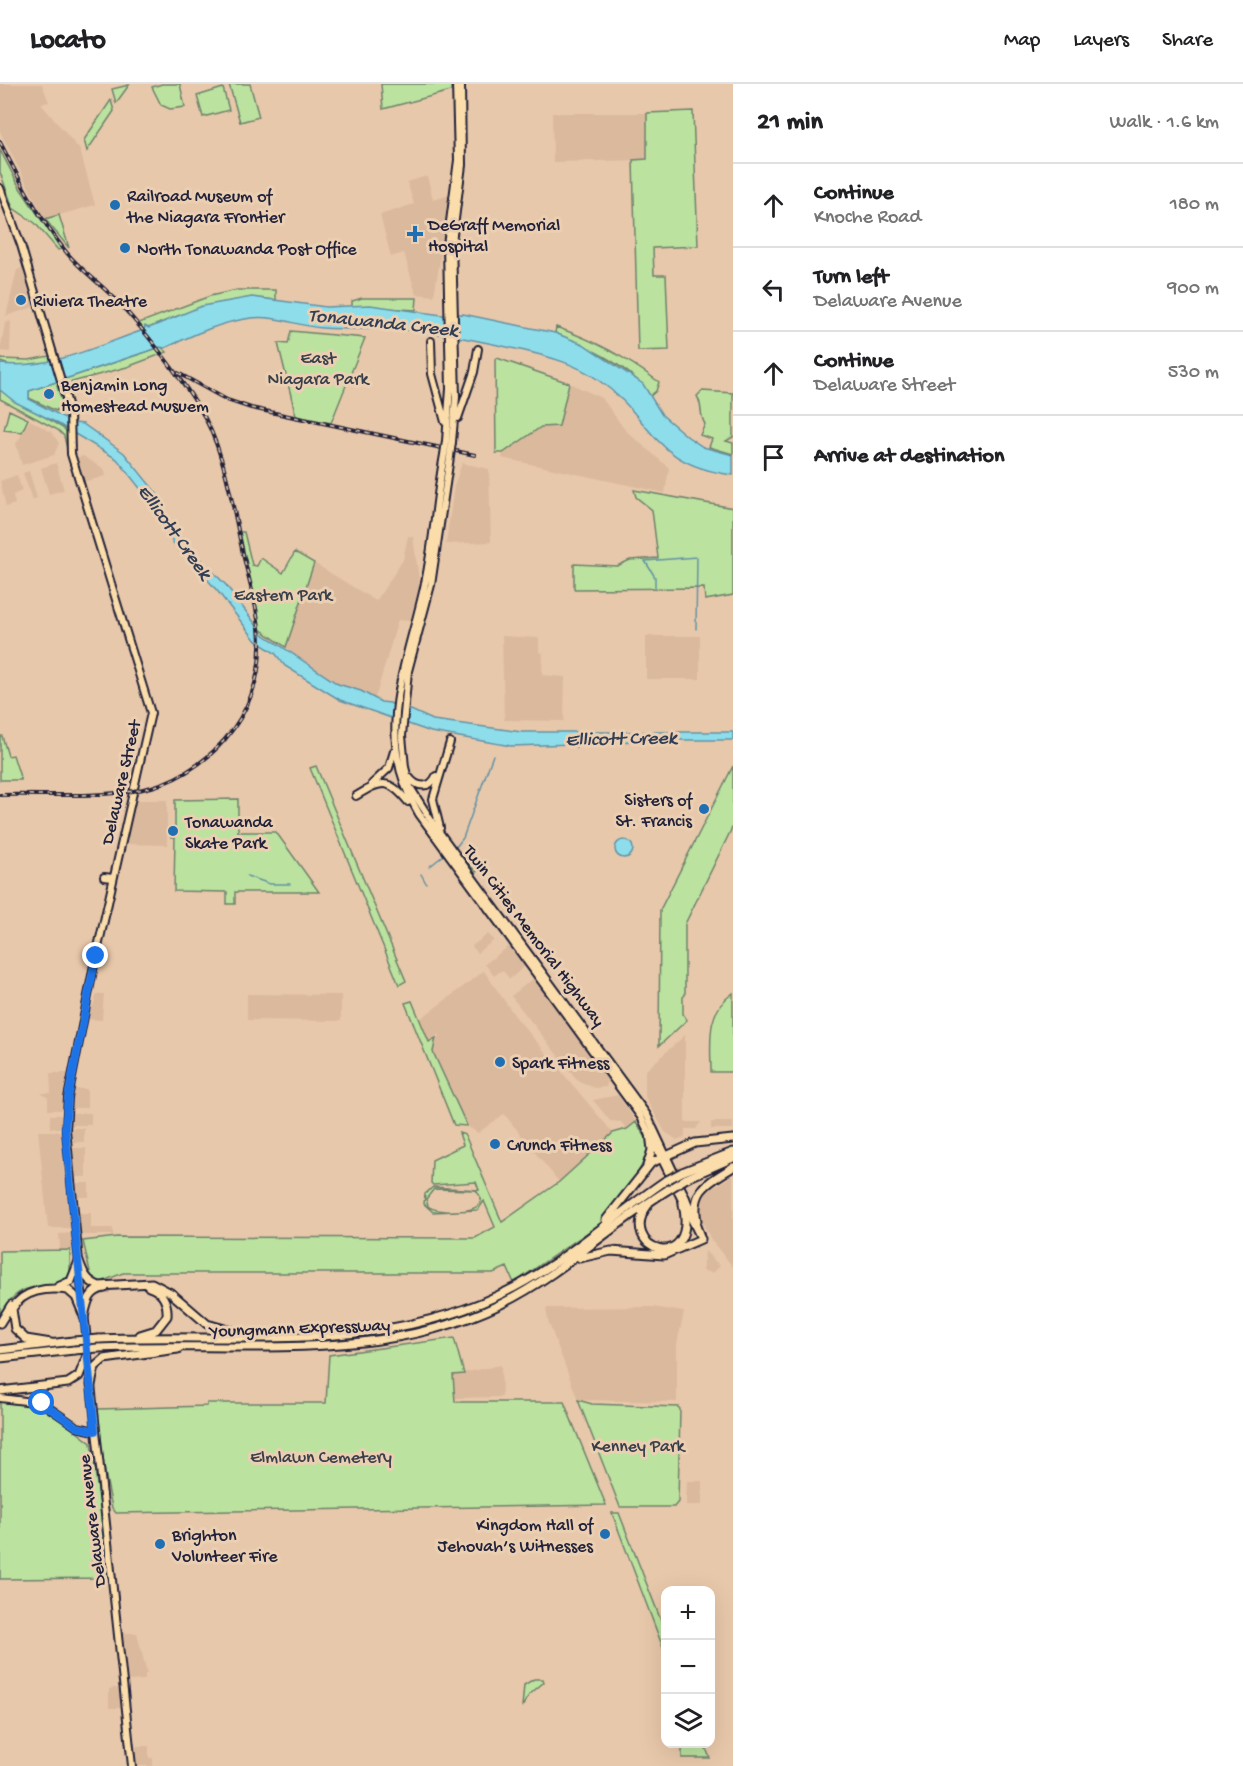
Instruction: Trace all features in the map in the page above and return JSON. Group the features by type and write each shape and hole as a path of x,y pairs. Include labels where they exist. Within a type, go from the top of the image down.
{"highway":[{"path":"594,1233 613,1212 643,1171 651,1155 650,1133"},
{"path":"643,1171 665,1156 695,1143 733,1139"},
{"name":"Youngmann Expressway","path":"0,1350 99,1339 358,1335 409,1327 470,1308 513,1287 667,1185 733,1152"},
{"name":"Youngmann Expressway","path":"684,1176 733,1158"},
{"path":"697,1221 694,1209 698,1193 709,1182 733,1167"},
{"name":"Youngmann Expressway","path":"0,1358 98,1348 320,1344 392,1339 450,1325 475,1316 532,1286 657,1197 667,1185"},
{"path":"657,1197 643,1212 639,1222 645,1239 658,1248 672,1247 684,1237 687,1227 684,1204"},
{"path":"564,1265 601,1251 664,1255 701,1239"},
{"path":"0,1323 22,1293 69,1283 78,1261"},
{"path":"78,1261 92,1284 99,1286 152,1283 171,1293 207,1324 256,1336"},
{"path":"84,1317 90,1297 100,1288 136,1285 155,1289 166,1302 164,1321 152,1332 121,1338"},
{"path":"51,1343 26,1339 15,1329 11,1318 12,1309 21,1297 36,1291 68,1290 76,1297 84,1317"},
{"path":"91,1385 96,1366 104,1359 209,1346"},
{"path":"0,1391 68,1383 78,1376 88,1353"}],"main road":[{"name":"Twin Cities Memorial Highway","path":"451,298 447,238 458,160 456,84"},
{"name":"Twin Cities Memorial Highway","path":"461,84 462,165 453,231 449,441 432,577 401,705 398,738 402,780 418,814 599,1058 665,1156 697,1221 701,1239"},
{"path":"462,165 467,178"},
{"name":"Delaware Street","path":"0,188 21,246 70,411 71,454 151,713 113,878 68,1098 66,1130"},
{"path":"453,231 460,216"},
{"path":"431,341 431,368 444,409 449,441"},
{"path":"449,441 474,372 478,349"},
{"name":"Twin Cities Memorial Highway","path":"398,738 413,794 621,1076 647,1115 701,1239"},
{"path":"398,738 389,768 356,796 374,785 389,784 418,814"},
{"path":"406,774 417,785 432,783 449,742 433,799 436,819 447,842"},
{"path":"104,877 113,878"},
{"name":"Delaware Avenue","path":"66,1130 95,1431 106,1503 132,1766"},
{"path":"0,1398 42,1403 77,1427 95,1431"}],"shaded area":[{"path":"0,84 42,84 49,102 41,104 80,150 95,205 45,219 0,132"},
{"path":"552,113 647,113 647,160 553,162"},
{"name":"DeGraff Memorial Hospital","path":"427,176 433,199 451,195 434,296 416,294 404,253 391,257 380,215 414,204 407,182"},
{"path":"22,268 34,307 6,316 17,270"},
{"path":"11,321 10,352 0,351 5,323"},
{"path":"569,383 602,398 625,430 669,468 665,493 502,458 503,453 541,427 559,426"},
{"path":"30,420 51,432 59,443 54,455 22,465 16,444"},
{"path":"83,456 105,470 106,476 83,482 75,458"},
{"path":"56,463 64,490 49,494 41,468"},
{"path":"462,463 489,469 491,542 446,544 454,486"},
{"path":"29,471 37,498 32,500 23,473"},
{"path":"17,475 22,491 13,495 15,504 6,507 0,481"},
{"path":"408,536 413,537 420,586 411,621 398,620 375,699 338,684 297,659 286,647 314,563 376,601 403,560"},
{"path":"502,636 539,638 539,652 543,653 542,675 565,677 564,721 504,720"},
{"path":"646,636 700,636 700,679 646,679"},
{"path":"135,800 167,800 167,845 125,844"},
{"path":"488,934 494,940 477,953 472,946"},
{"path":"509,946 525,966 510,979 502,970 494,976 485,964"},
{"path":"484,971 515,1016 613,1133 559,1182 504,1114 478,1133 467,1126 433,1052 439,1034 429,1042 420,1019"},
{"path":"534,978 609,1078 606,1087 595,1088 580,1082 511,996"},
{"path":"97,994 104,994 102,1020 87,1019 89,1007 93,1006"},
{"path":"247,994 341,995 341,1021 247,1020"},
{"path":"685,1035 685,1122 701,1122 696,1129 685,1129 685,1137 677,1140 665,1132 645,1097 645,1071"},
{"path":"50,1073 70,1073 63,1110 48,1110 48,1098 41,1093 51,1093"},
{"path":"73,1089 87,1089 87,1108 70,1108"},
{"path":"618,1095 636,1122 627,1129 621,1122 610,1121 593,1100"},
{"path":"70,1113 91,1113 91,1125 69,1125"},
{"path":"50,1115 63,1115 62,1128 50,1128"},
{"path":"711,1122 733,1122 733,1129 711,1129"},
{"path":"69,1128 84,1128 84,1142 71,1142"},
{"path":"38,1131 61,1131 71,1228 48,1228"},
{"path":"71,1148 86,1148 86,1177 74,1177"},
{"path":"733,1175 733,1267 711,1240 697,1211 700,1196"},
{"path":"75,1183 89,1183 89,1197 76,1197"},
{"path":"78,1213 91,1213 91,1228 113,1228 113,1235 82,1235"},
{"path":"71,1233 73,1249 60,1249 59,1234"},
{"path":"705,1251 720,1266 713,1273 703,1271"},
{"path":"653,1307 684,1312 677,1344 677,1402 578,1400 548,1321 546,1308"},
{"path":"501,1365 502,1397 454,1398 453,1375"},
{"path":"687,1481 702,1481 702,1505 686,1505"},
{"path":"123,1633 137,1633 147,1673 145,1680 128,1681"},
{"path":"109,1689 120,1689 122,1708 109,1708"},
{"path":"136,1746 149,1746 149,1758 153,1758 153,1766 136,1766"}],"green space":[{"path":"162,84 180,84 185,107 170,109 161,105 152,87"},
{"path":"229,84 250,84 259,117 240,122"},
{"path":"381,84 451,84 451,91 383,109"},
{"path":"129,85 116,103 112,89"},
{"path":"223,88 229,110 203,117 197,96"},
{"path":"111,100 114,111 87,151 84,140"},
{"path":"693,111 698,246 653,248 654,275 666,275 669,350 638,351 633,160 647,159 647,113"},
{"path":"0,150 20,188 61,249 58,250 35,223 13,208 0,172"},
{"path":"59,215 69,248 45,219"},
{"path":"237,290 276,290 276,300 224,302 192,311 144,330 139,323 210,296"},
{"path":"362,298 417,298 416,310 352,306 352,301"},
{"path":"556,327 610,350 634,365 659,382 656,391 650,396 632,376 620,367 594,351 555,333"},
{"name":"East Niagara Park","path":"291,331 365,338 331,423 296,416 278,343 288,344"},
{"path":"161,347 167,352 127,367 57,386 62,402 56,411 29,398 29,391"},
{"path":"49,356 51,362 47,364 13,366 0,362 0,359 29,360"},
{"path":"497,358 569,383 559,426 541,427 503,453 496,453 495,360"},
{"path":"0,390 67,431 67,449 64,436 58,430 0,399"},
{"path":"702,391 733,393 733,437 726,441 733,443 733,454 709,447 712,439 700,435 705,424 697,396"},
{"path":"9,410 28,419 22,432 4,430"},
{"path":"634,490 733,508 733,595 705,600 704,588 574,589 574,564 617,566 630,560 658,558 652,510 636,497"},
{"name":"Eastern Park","path":"240,532 244,532 252,565 257,566 261,558 283,573 295,552 314,563 286,647 260,629"},
{"path":"0,736 2,736 8,756 13,755 21,780 0,780"},
{"path":"316,766 406,981 399,985 310,768"},
{"path":"733,766 733,826 685,924 683,1014 687,1020 659,1046 660,910"},
{"path":"238,799 238,832 276,832 319,892 235,892 235,904 227,904 227,892 174,891 175,837 171,837 171,827 175,827 175,800"},
{"path":"465,859 485,861 485,865 476,872"},
{"path":"733,993 733,1072 711,1072 711,1039 714,1019 718,1009"},
{"path":"412,1001 429,1042 436,1038 433,1052 467,1126 454,1125 405,1003"},
{"path":"636,1122 647,1139 649,1152 632,1183 604,1221 514,1283 507,1267 493,1273 123,1273 101,1282 91,1276 83,1241 117,1237 475,1238 495,1227 484,1201 478,1210 458,1211 474,1208 480,1204 481,1198 475,1190 434,1189 426,1199 428,1206 434,1209 452,1211 433,1212 424,1204 425,1194 433,1187 479,1190 476,1182 433,1185 431,1183 432,1160 463,1145 459,1133 465,1135 502,1222 559,1182 613,1133 627,1129"},
{"path":"70,1250 70,1278 62,1284 28,1288 19,1292 0,1314 0,1251"},
{"name":"Elmlawn Cemetery","path":"454,1338 464,1374 453,1375 455,1402 564,1402 606,1505 116,1513 112,1508 104,1467 98,1409 207,1406 207,1403 326,1403 329,1355"},
{"name":"Kenney Park","path":"578,1400 592,1404 678,1407 680,1409 678,1502 674,1507 620,1507"},
{"path":"0,1402 34,1403 46,1408 91,1443 105,1538 92,1539 92,1562 107,1562 109,1578 0,1579"},
{"path":"612,1513 619,1513 661,1621 661,1642"},
{"path":"534,1679 543,1679 544,1682 529,1695 522,1707 524,1685"},
{"path":"682,1748 706,1748 710,1758 682,1758"}],"water":[{"path":"252,297 326,307 370,305 442,315 463,314 555,333 583,344 643,384 662,415 688,437 703,447 733,455 733,475 706,470 669,451 616,394 597,379 572,365 525,351 418,331 322,328 278,319 251,318 228,323 165,348 160,347 29,391 29,399 74,423 83,424 124,453 158,495 164,513 179,536 189,543 194,553 226,585 263,634 338,684 361,691 381,702 390,703 404,712 411,710 433,720 522,732 733,732 733,740 654,740 577,744 576,747 574,744 511,746 431,732 340,700 285,666 275,653 256,641 190,559 178,550 157,517 154,506 117,459 55,422 15,402 0,390 0,364 18,365 53,361 144,330 145,326 149,328 202,306"},
{"path":"624,840 630,843 633,849 630,855 624,858 618,855 615,849 618,843"}],"waterway":[{"path":"655,587 655,577 645,561 697,557 696,629"},
{"path":"456,847 463,838 493,755"},
{"path":"429,867 444,855"},
{"path":"421,874 426,883"},
{"path":"247,876 270,884 290,884"}],"railway":[{"path":"0,142 30,199 57,240 73,260 111,295 138,325 179,378 207,421 226,477 260,634 258,671 251,695 240,718 225,739 187,772 164,783 139,790 87,795 0,795"},
{"path":"178,373 227,400 251,408 475,455"}],"place":[{"name":"Railroad Museum of the Niagara Frontier","path":"115,205"},
{"name":"DeGraff Memorial Hospital","path":"415,234"},
{"name":"North Tonawanda Post Office","path":"125,248"},
{"name":"Riviera Theatre","path":"21,300"},
{"name":"Benjamin Long Homestead Musuem","path":"49,394"},
{"name":"Sisters of St. Francis","path":"704,809"},
{"name":"Tonawanda Skate Park","path":"173,831"},
{"name":"Spark Fitness","path":"500,1062"},
{"name":"Crunch Fitness","path":"495,1144"},
{"name":"Kingdom Hall of Jehovah’s Witnesses","path":"605,1534"},
{"name":"Brighton Volunteer Fire","path":"160,1544"}],"route":[{"path":"42,1403 77,1427 95,1431 65,1128 68,1098 96,956"}],"water label":[{"name":"Tonawanda Creek","path":"383,321"},
{"name":"Ellicott Creek","path":"176,531"},
{"name":"Ellicott Creek","path":"621,737"}]}
